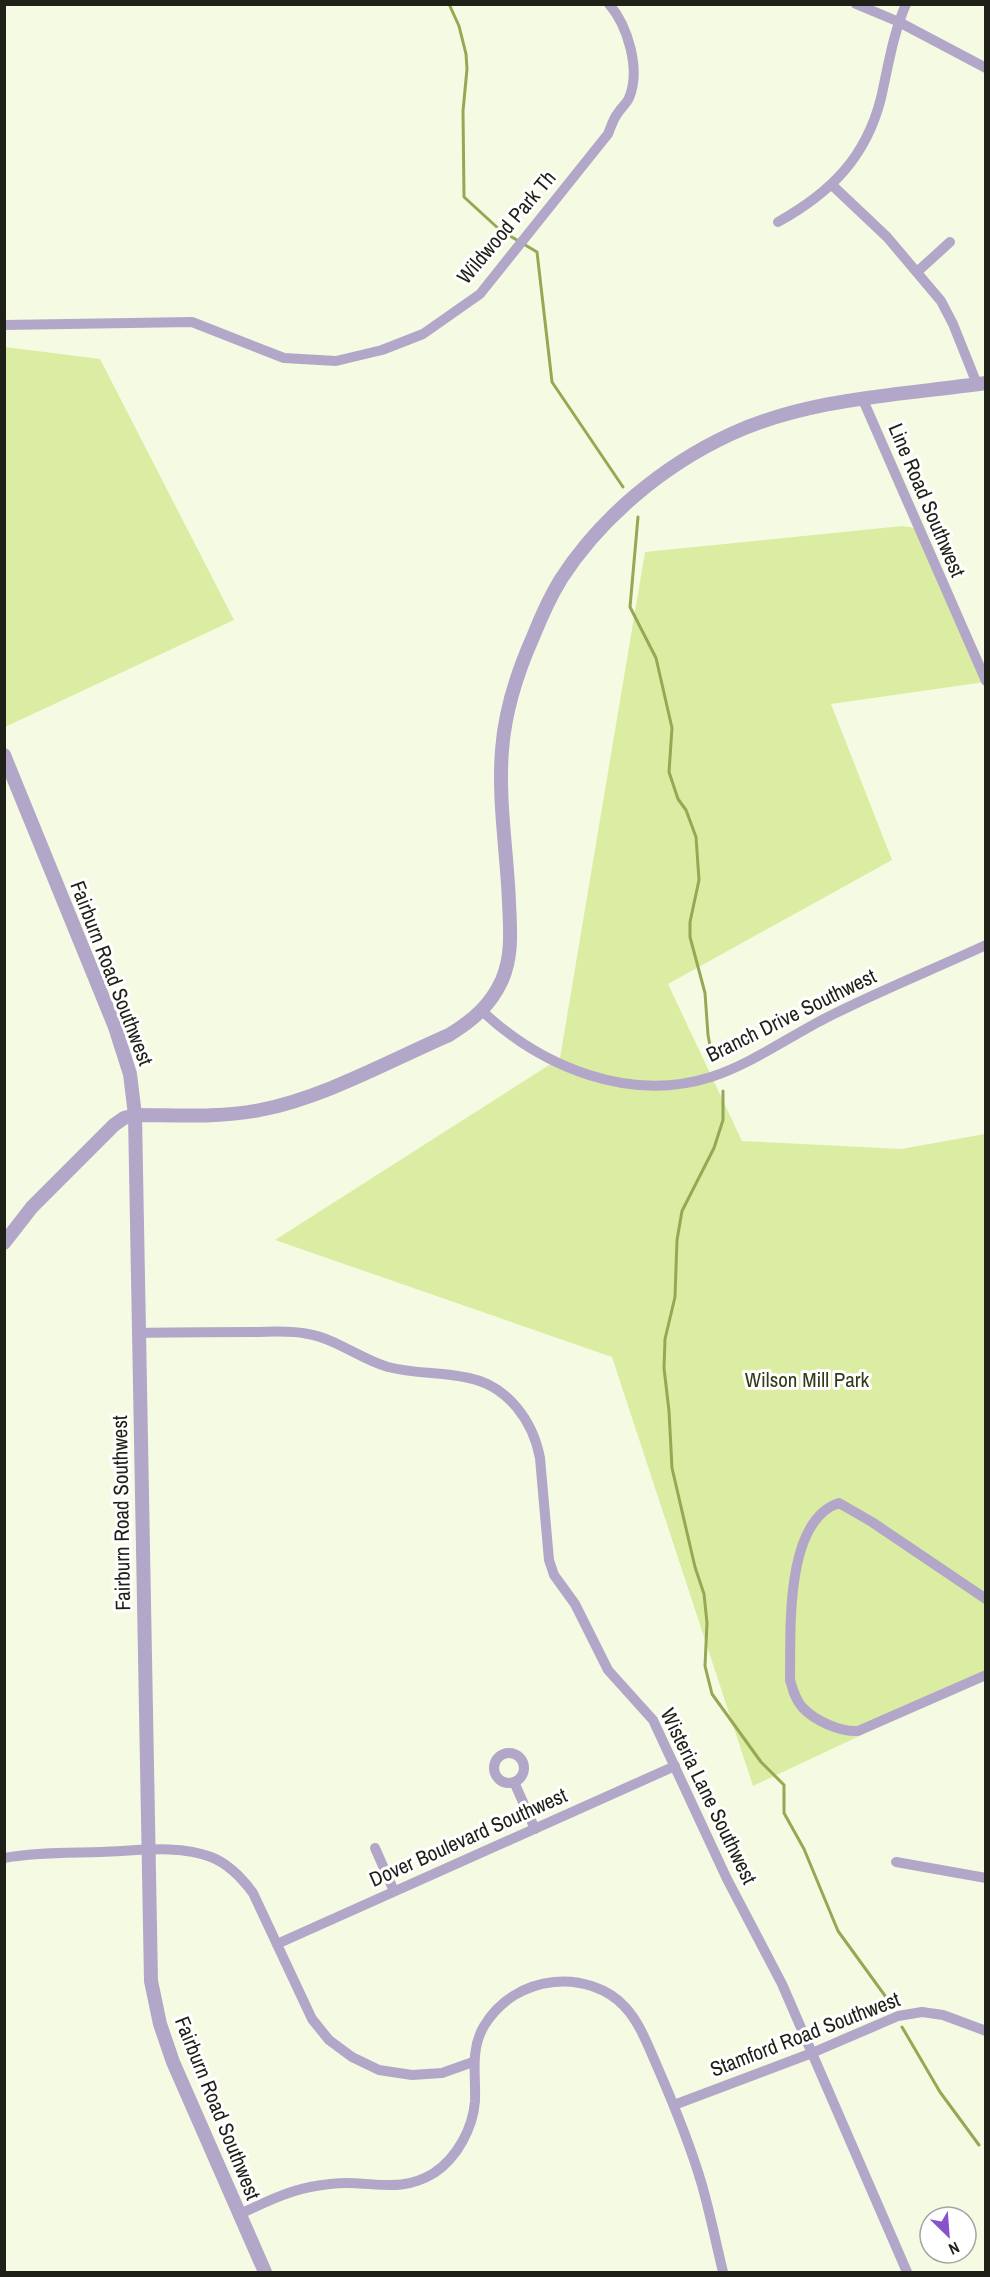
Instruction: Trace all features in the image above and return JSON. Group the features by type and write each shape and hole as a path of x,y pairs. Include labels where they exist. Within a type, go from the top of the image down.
{"street":[{"name":"Wildwood Park Th","path":"4,326 192,322 284,358 336,361 382,350 423,334 480,294 608,134 616,115 629,99 633,64 628,38 618,15 609,4"},
{"path":"856,4 898,22 986,68"},
{"path":"778,222 808,205 832,185 856,156 872,125 880,101 898,22 906,4"},
{"path":"4,1243 32,1207 114,1125 124,1118 135,1115 229,1114 290,1103 321,1092 449,1035 466,1025 482,1011 502,980 510,946 501,783 502,749 513,687 524,657 561,580 584,547 613,516 654,480 694,453 731,434 771,418 814,407 981,383 941,301 887,237 832,185"},
{"path":"917,272 950,242"},
{"name":"Line Road Southwest","path":"863,400 986,681"},
{"name":"Fairburn Road Southwest","path":"4,755 115,1027 130,1074 135,1115 152,1981 160,2024 173,2062 238,2215 265,2272"},
{"name":"Branch Drive Southwest","path":"482,1011 527,1044 562,1065 587,1075 637,1086 688,1083 733,1068 825,1018 986,945"},
{"name":"Wisteria Lane Southwest","path":"139,1333 209,1331 308,1334 331,1340 386,1366 414,1372 470,1378 489,1385 507,1396 526,1418 538,1444 549,1560 554,1575 575,1604 609,1670 653,1720 727,1879 782,1984 907,2272"},
{"path":"986,1599 872,1522 839,1503 828,1507 820,1514 805,1537 794,1579 790,1680 795,1696 803,1708 845,1732 858,1731 986,1675"},
{"name":"Dover Boulevard Southwest","path":"277,1944 675,1766"},
{"path":"514,1782 535,1829"},
{"path":"375,1848 394,1892"},
{"path":"4,1858 148,1851 195,1852 212,1857 230,1867 253,1893 312,2019 329,2040 352,2057 379,2070 412,2075 442,2073 473,2062"},
{"path":"896,1862 986,1878"},
{"path":"238,2215 283,2195 309,2187 345,2183 395,2186 415,2182 435,2172 455,2153 470,2127 475,2102 473,2062 477,2043 494,2012 509,1998 542,1983 562,1981 580,1983 613,1997 633,2018 674,2105 702,2185 723,2272"},
{"name":"Stamford Road Southwest","path":"674,2105 812,2053 898,2016 922,2012 944,2015 986,2031"}],"green space":[{"path":"5,347 100,359 234,620 5,727"},
{"name":"Wilson Mill Park","path":"902,526 921,529 985,665 985,682 831,704 892,860 668,984 742,1141 901,1149 985,1134 985,1677 753,1786 612,1357 275,1240 560,1058 645,552"}],"waterway":[{"path":"449,4 459,26 466,54 463,111 464,197 500,230 537,252 552,382 623,487"},
{"path":"638,517 630,607 656,658 672,728 669,772 678,799 686,810 696,837 699,880 690,922 690,937 705,993 708,1035 713,1062"},
{"path":"723,1091 723,1120 714,1148 682,1211 677,1240 675,1297 665,1339 664,1368 672,1468 695,1567 704,1594 707,1623 705,1666 712,1694 761,1762 784,1785 784,1813 804,1849 838,1931 891,2004"},
{"path":"902,2027 940,2092 979,2145"}]}
